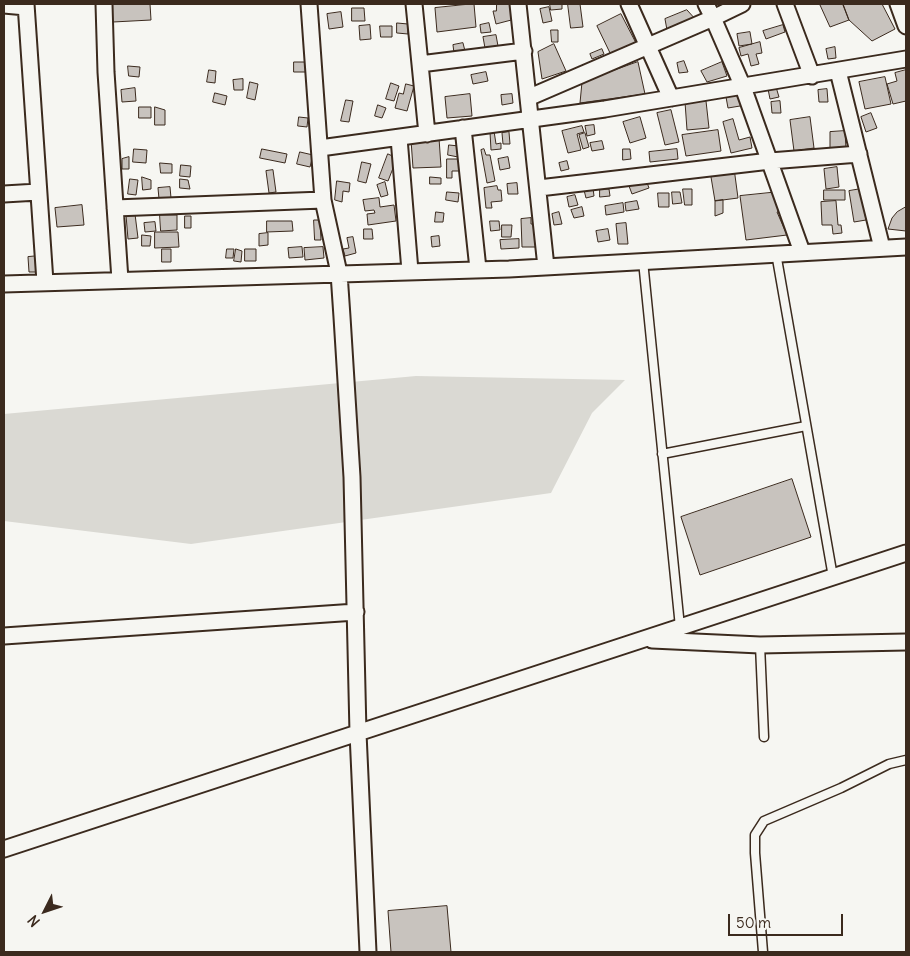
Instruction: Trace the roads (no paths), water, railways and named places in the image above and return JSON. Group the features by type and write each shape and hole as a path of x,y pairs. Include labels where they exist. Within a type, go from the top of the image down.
{"street":[{"path":"104,4 120,280"},
{"path":"309,4 323,200 339,273 352,477 358,732 368,952"},
{"path":"418,4 420,64 427,134"},
{"path":"518,4 530,97 546,267"},
{"path":"630,4 671,98"},
{"path":"706,4 743,88 802,252"},
{"path":"530,97 742,4"},
{"path":"785,4 812,76"},
{"path":"898,4 906,26"},
{"path":"4,5 26,5 45,282"},
{"path":"420,64 524,51"},
{"path":"320,148 532,120 743,88 906,59"},
{"path":"838,71 882,248"},
{"path":"463,128 478,269"},
{"path":"399,138 410,272"},
{"path":"538,188 770,161 859,154"},
{"path":"4,194 38,192"},
{"path":"115,208 323,200"},
{"path":"4,284 546,267 776,253 906,248"},
{"path":"4,849 906,553"},
{"path":"4,636 356,612"},
{"path":"643,639 760,645 906,642"}],"lane":[{"path":"776,253 832,577"},
{"path":"642,261 680,627"},
{"path":"662,454 806,426"},
{"path":"760,645 764,737"},
{"path":"763,952 755,835 764,821 841,788 889,764 906,760"}]}
